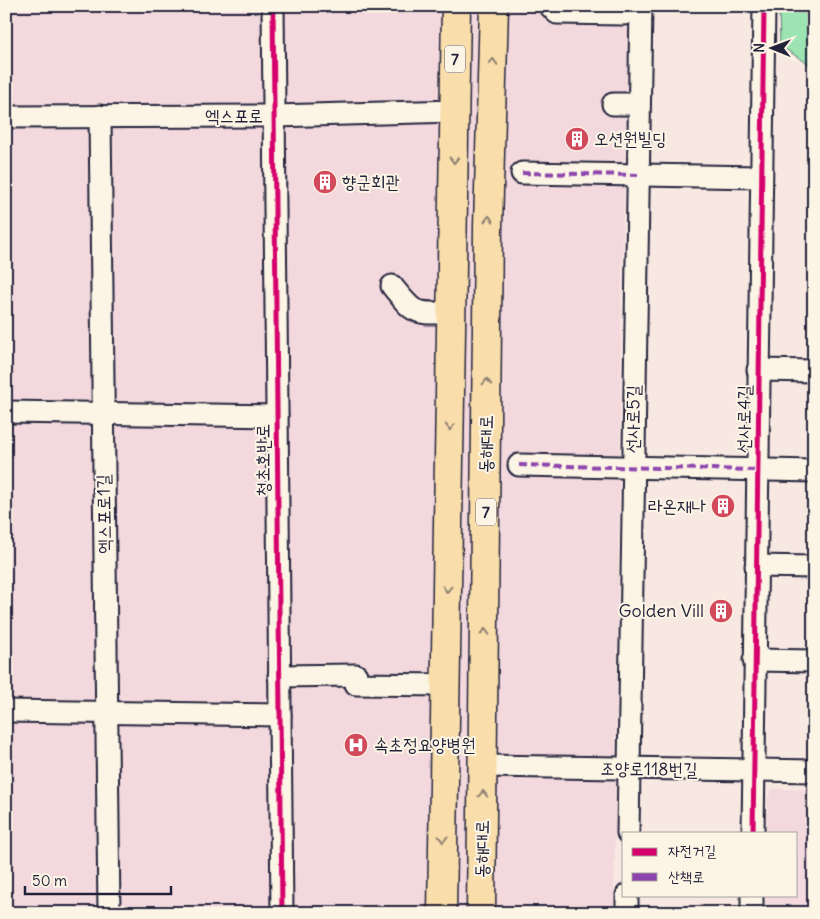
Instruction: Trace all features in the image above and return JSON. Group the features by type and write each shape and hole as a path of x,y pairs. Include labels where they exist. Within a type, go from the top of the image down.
{"main road":[{"name":"동해대로","path":"442,913 456,6"},
{"name":"동해대로","path":"481,913 491,110 494,6"},
{"name":"엑스포로","path":"454,111 491,110"}],"street":[{"name":"청초호반로","path":"273,6 282,913"},
{"path":"550,6 557,13 632,10"},
{"name":"선사로4길","path":"753,832 760,177 764,6"},
{"name":"선사로5길","path":"628,832 632,467 639,104 632,10"},
{"path":"613,104 639,104"},
{"name":"엑스포로","path":"6,117 275,116 454,111"},
{"name":"엑스포로1길","path":"100,116 109,913"},
{"path":"522,173 760,177"},
{"path":"392,286 410,315 451,313"},
{"path":"758,370 814,370"},
{"path":"6,412 277,416"},
{"path":"519,465 814,471"},
{"path":"756,566 814,567"},
{"path":"754,660 814,661"},
{"path":"279,676 356,675 356,684 446,685"},
{"path":"6,712 280,715"},
{"name":"조양로118번길","path":"484,766 814,771"},
{"path":"627,896 627,913"},
{"path":"752,896 752,913"}],"shaded area":[{"path":"6,6 629,6 622,264 614,913 6,913"},
{"path":"772,789 814,789 814,913 765,913 766,896 798,896 798,832 767,832 767,800"}],"green space":[{"path":"779,6 814,6 814,67 780,46"}],"marked path":[{"path":"522,173 638,175"},
{"path":"519,465 757,470"}],"cycle path":[{"path":"273,6 282,913"},
{"path":"753,832 764,6"}],"place":[{"name":"오션원빌딩","path":"577,139"},
{"name":"향군회관","path":"325,182"},
{"name":"라온재나","path":"723,506"},
{"name":"Golden Vill","path":"721,611"},
{"name":"속초정요양병원","path":"356,745"}]}
